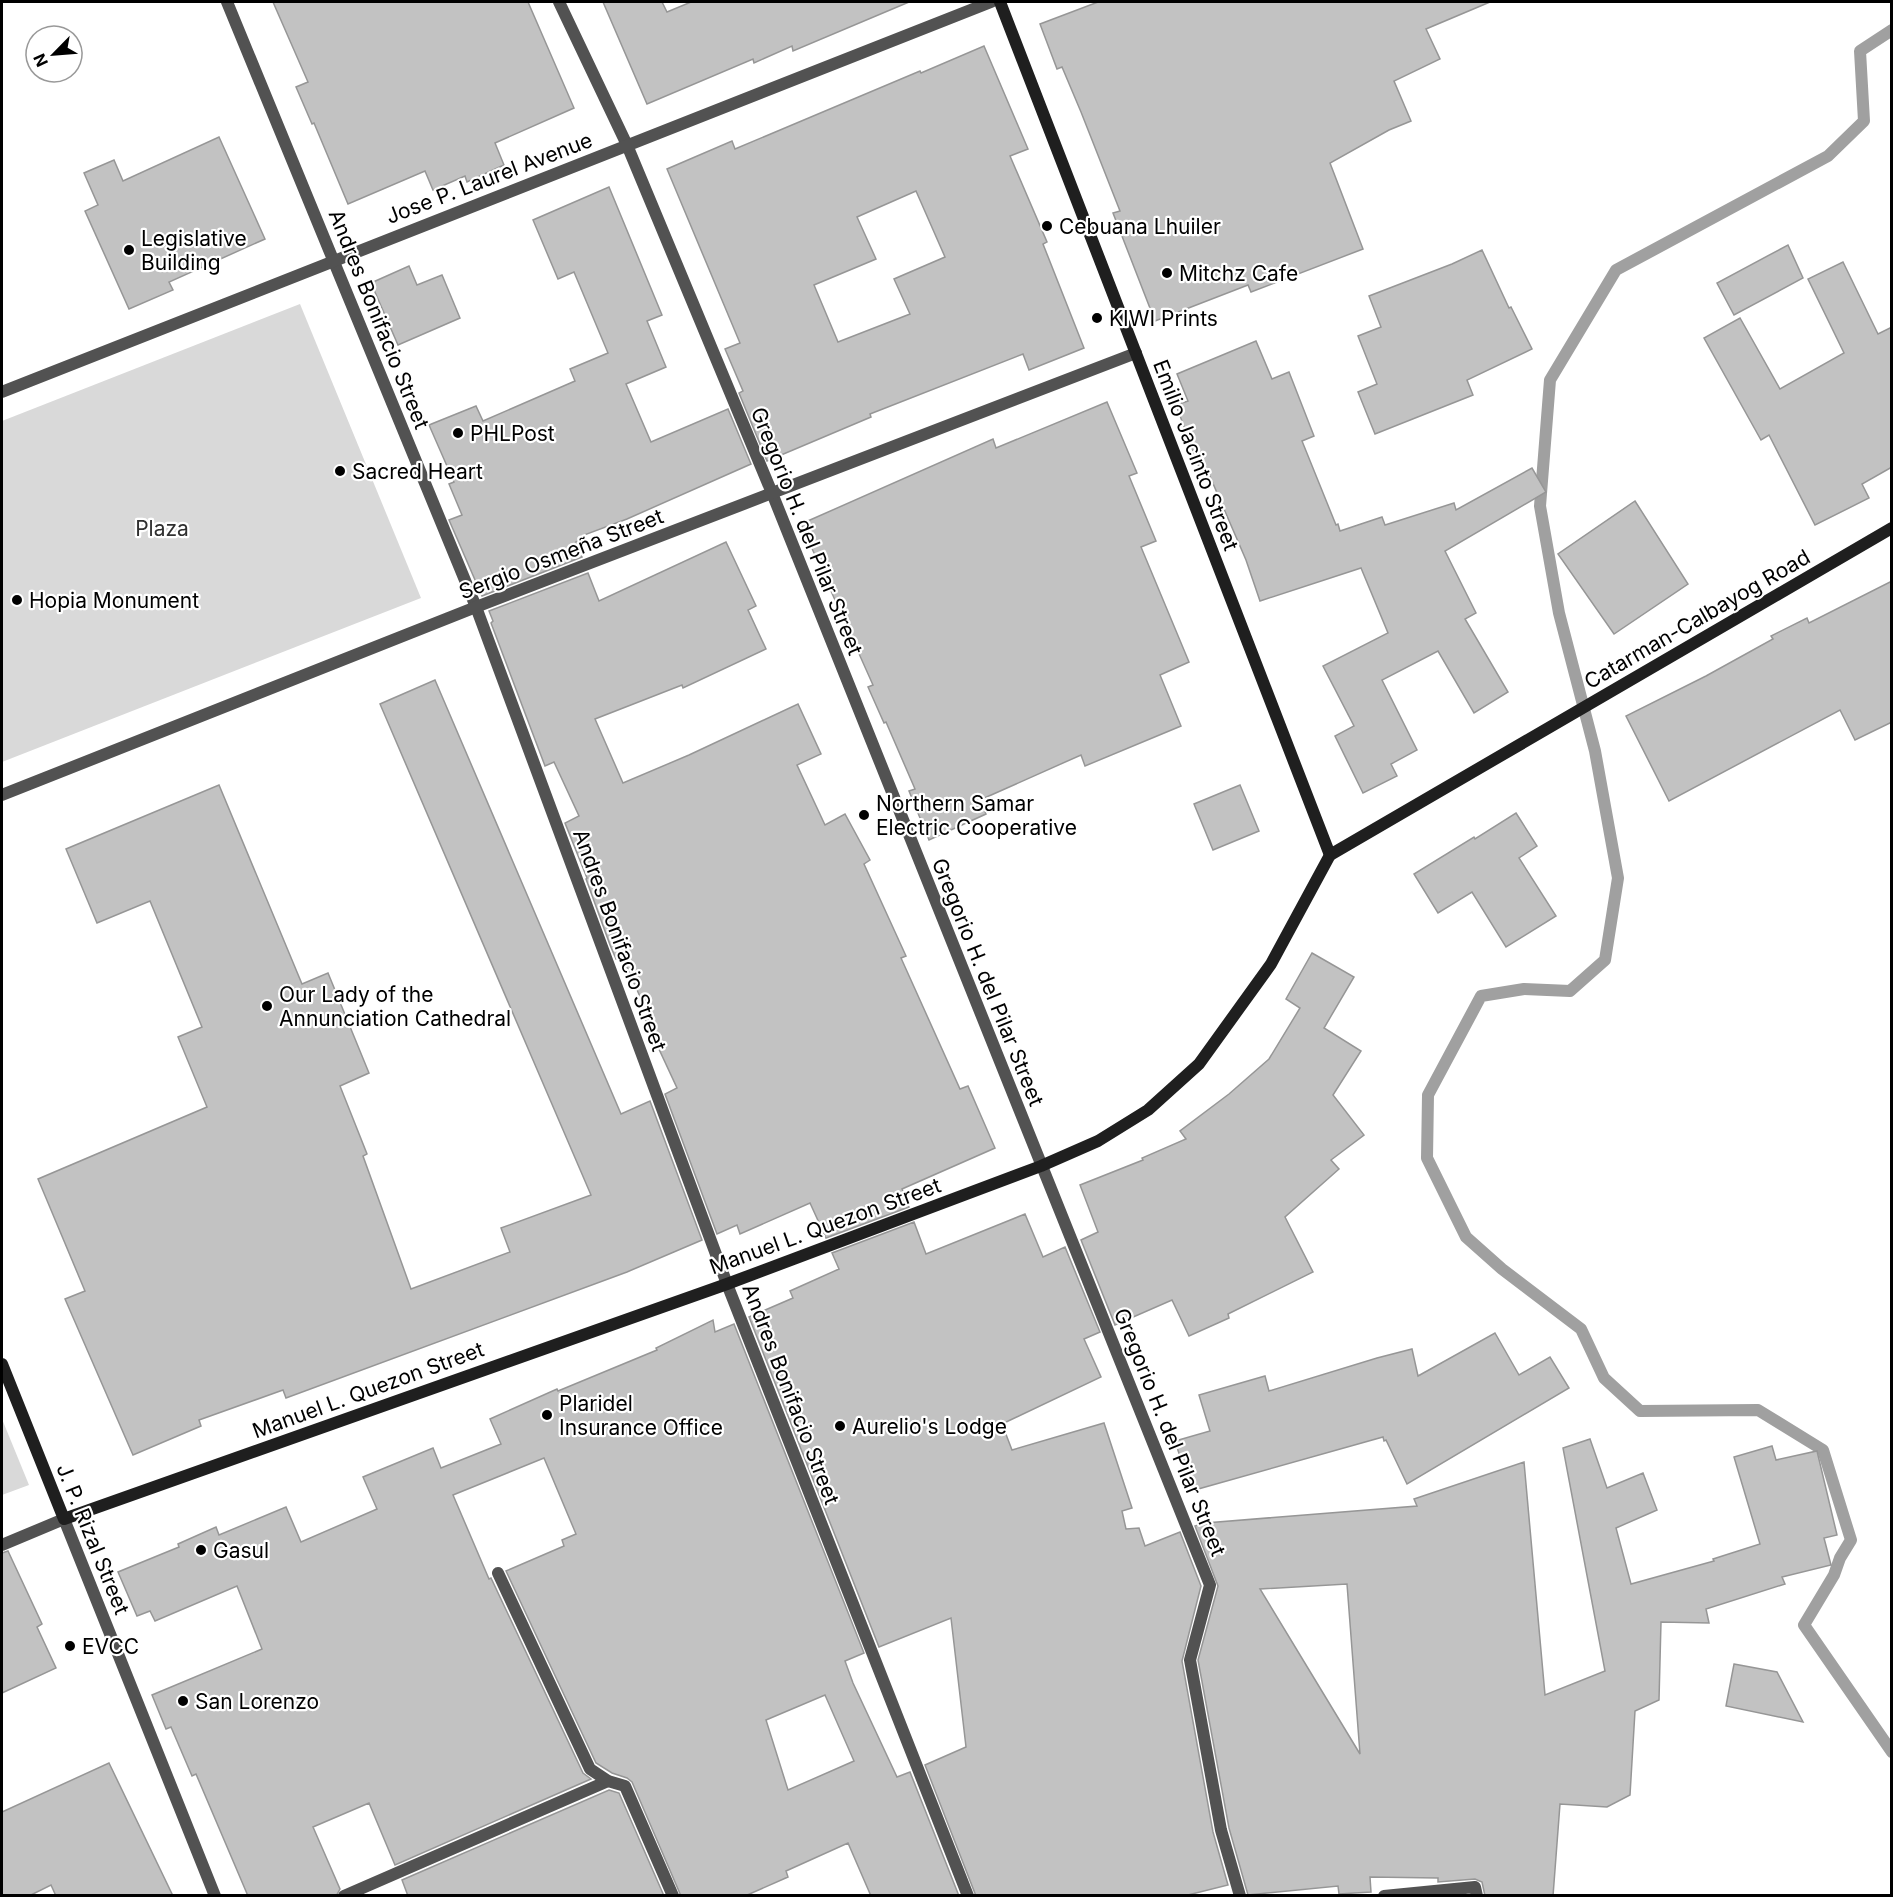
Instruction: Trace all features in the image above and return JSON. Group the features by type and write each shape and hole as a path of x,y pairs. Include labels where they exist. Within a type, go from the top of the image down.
{"main road":[{"name":"Emilio Jacinto Street","path":"1000,2 1330,855"},
{"name":"Catarman-Calbayog Road","path":"1330,855 1892,528"},
{"name":"Manuel L. Quezon Street","path":"64,1519 727,1284 1041,1166 1098,1141 1148,1110 1199,1064 1271,964 1330,855"},
{"name":"J. P. Rizal Street","path":"2,1364 64,1519"}],"street":[{"name":"Andres Bonifacio Street","path":"227,2 476,607 727,1284 968,1896"},
{"name":"Gregorio H. del Pilar Street","path":"559,2 627,145 772,493 1210,1585 1190,1660 1221,1830 1240,1896"},
{"name":"Jose P. Laurel Avenue","path":"2,392 991,2"},
{"name":"Sergio Osmeña Street","path":"2,795 476,607 1136,353"},
{"name":"Manuel L. Quezon Street","path":"2,1545 64,1519"},
{"name":"J. P. Rizal Street","path":"64,1519 216,1896"},
{"path":"498,1574 590,1769 608,1781 625,1786 673,1896"},
{"path":"344,1896 608,1781"},
{"path":"1384,1896 1475,1887 1478,1896"}],"green space":[{"name":"Plaza","path":"300,304 421,598 2,762 2,421"},
{"path":"2,1419 29,1485 2,1495"}],"building":[{"path":"273,2 528,2 574,108 495,143 504,165 467,182 465,176 433,190 425,171 348,204 314,123 312,124 296,87 308,82"},
{"path":"603,2 662,2 667,12 691,2 909,2 793,51 792,46 754,63 753,59 647,104"},
{"path":"1098,2 1490,2 1426,29 1440,59 1394,81 1411,121 1389,130 1330,163 1363,249 1251,292 1248,285 1155,321 1113,213 1120,211 1062,67 1057,69 1040,24"},
{"path":"984,46 1028,149 1010,156 1047,242 1043,244 1084,348 1029,370 1023,354 870,414 871,417 767,461 739,393 743,391 725,349 740,343 667,169 732,141 735,149 920,71 921,73","holes":["916,191 945,257 894,279 910,314 838,342 814,285 876,259 857,217"]},
{"path":"219,137 265,239 169,282 173,290 129,309 85,211 98,205 84,173 114,160 123,181"},
{"path":"609,187 662,315 647,321 666,367 626,384 651,442 728,409 751,464 627,519 584,535 586,538 576,542 582,557 482,596 449,520 462,515 449,484 454,482 429,425 476,406 483,421 575,381 570,369 608,353 574,272 558,279 533,220"},
{"path":"1788,245 1803,278 1734,315 1717,283"},
{"path":"1482,250 1509,308 1511,307 1532,349 1467,380 1473,395 1375,434 1358,392 1377,384 1358,336 1381,327 1369,296"},
{"path":"1843,262 1878,334 1892,327 1892,467 1862,484 1869,498 1815,525 1769,435 1761,440 1704,338 1740,318 1780,389 1844,353 1808,279"},
{"path":"409,266 417,285 442,275 460,318 398,345 371,283"},
{"path":"1256,341 1272,379 1289,372 1314,436 1302,441 1340,531 1382,517 1385,525 1454,503 1456,510 1532,468 1546,492 1445,551 1476,613 1465,619 1508,692 1474,713 1438,651 1382,680 1417,750 1391,764 1397,776 1363,793 1335,736 1354,726 1323,666 1388,633 1361,568 1260,601 1246,560 1205,465 1199,467 1176,405 1188,401 1177,374"},
{"path":"1107,402 1137,473 1129,476 1156,541 1141,547 1189,662 1160,675 1181,726 1085,766 1081,755 980,800 986,814 929,840 909,791 915,789 868,687 873,685 801,524 993,439 996,448"},
{"path":"1635,501 1688,584 1614,634 1558,554"},
{"path":"726,542 756,606 748,610 766,649 683,688 682,685 595,719 623,783 798,704 821,754 797,765 825,825 845,814 870,860 864,864 906,956 901,958 960,1089 968,1086 995,1148 902,1189 909,1207 826,1238 810,1203 740,1234 737,1225 717,1234 665,1094 677,1088 645,1019 649,1017 622,956 616,959 610,945 565,823 579,816 554,762 545,766 491,623 493,621 489,611 588,573 599,601"},
{"path":"1892,581 1892,722 1855,740 1840,710 1669,801 1626,716 1706,676 1773,639 1771,636 1807,618 1809,623"},
{"path":"435,680 621,1114 650,1101 702,1240 627,1272 286,1398 283,1390 199,1420 201,1426 133,1455 65,1299 85,1291 38,1179 207,1107 178,1037 202,1027 150,901 97,923 66,849 219,785 302,984 328,973 369,1073 340,1086 367,1154 363,1156 411,1289 510,1252 501,1228 591,1195 380,704"},
{"path":"1240,785 1259,831 1213,850 1194,804"},
{"path":"1516,813 1537,846 1519,858 1556,916 1506,947 1472,892 1438,913 1414,874"},
{"path":"1312,953 1354,977 1324,1028 1361,1051 1333,1095 1364,1135 1331,1160 1339,1169 1285,1217 1313,1272 1228,1314 1229,1318 1189,1336 1172,1300 1115,1325 1081,1240 1098,1232 1080,1185 1143,1160 1142,1158 1186,1139 1180,1131 1229,1094 1269,1059 1300,1008 1286,999"},
{"path":"1025,1214 1043,1257 1065,1247 1100,1332 1084,1339 1101,1377 1002,1424 1012,1450 1104,1423 1132,1508 1122,1511 1126,1529 1139,1528 1145,1546 1180,1532 1201,1586 1182,1661 1213,1832 1228,1885 1184,1896 976,1896 925,1765 966,1747 951,1618 879,1647 749,1317 793,1298 790,1291 839,1269 832,1253 914,1222 926,1254"},
{"path":"713,1320 715,1332 734,1324 864,1653 845,1661 853,1683 897,1777 910,1772 959,1896 871,1896 848,1843 786,1871 788,1877 745,1896 681,1896 632,1782 596,1763 506,1571 564,1546 562,1540 576,1534 544,1458 453,1495 489,1579 491,1578 583,1773 591,1779 395,1865 369,1803 313,1827 340,1889 336,1896 248,1896 196,1774 192,1776 171,1727 166,1729 152,1695 262,1649 237,1586 155,1621 150,1611 137,1616 118,1572 179,1547 178,1544 216,1527 219,1535 286,1507 301,1542 377,1509 363,1477 433,1448 441,1468 501,1444 490,1419 557,1389 558,1391 657,1350 656,1348","holes":["825,1695 854,1761 788,1790 766,1720"]},
{"path":"1495,1333 1519,1375 1550,1357 1569,1388 1407,1484 1383,1437 1191,1491 1175,1441 1210,1431 1199,1395 1265,1376 1269,1391 1412,1349 1418,1376"},
{"path":"1590,1439 1607,1488 1643,1473 1657,1510 1616,1528 1631,1584 1714,1561 1713,1559 1760,1544 1734,1457 1772,1446 1776,1460 1817,1451 1837,1535 1824,1538 1831,1565 1782,1577 1785,1584 1706,1609 1709,1623 1661,1622 1659,1700 1635,1711 1630,1795 1607,1807 1560,1804 1553,1896 1485,1896 1482,1882 1475,1879 1438,1882 1438,1878 1370,1877 1371,1892 1339,1894 1338,1886 1248,1895 1229,1828 1198,1660 1218,1586 1195,1526 1205,1523 1417,1506 1414,1499 1524,1462 1545,1695 1605,1671 1563,1448","holes":["1347,1584 1360,1754 1260,1589"]},
{"path":"8,1551 42,1624 37,1627 56,1668 2,1693 2,1553"},
{"path":"1734,1664 1777,1672 1803,1722 1726,1706"},
{"path":"109,1763 173,1896 56,1896 51,1885 29,1896 2,1896 2,1812"},
{"path":"609,1790 619,1793 664,1896 408,1896 402,1880"}],"waterway":[{"path":"1892,30 1860,51 1864,121 1828,156 1616,270 1550,380 1540,506 1559,613 1595,751 1618,878 1605,960 1570,991 1524,989 1481,996 1428,1095 1427,1158 1466,1237 1502,1269 1581,1329 1604,1378 1640,1411 1758,1410 1823,1450 1851,1540 1840,1558 1834,1575 1804,1625 1892,1752"}],"place":[{"name":"Cebuana Lhuiler","path":"1047,226"},
{"name":"Legislative Building","path":"129,250"},
{"name":"Mitchz Cafe","path":"1167,273"},
{"name":"KIWI Prints","path":"1097,318"},
{"name":"PHLPost","path":"458,433"},
{"name":"Sacred Heart","path":"340,471"},
{"name":"Hopia Monument","path":"17,600"},
{"name":"Northern Samar Electric Cooperative","path":"864,815"},
{"name":"Our Lady of the Annunciation Cathedral","path":"267,1006"},
{"name":"Plaridel Insurance Office","path":"547,1415"},
{"name":"Aurelio's Lodge","path":"840,1426"},
{"name":"Gasul","path":"201,1550"},
{"name":"EVCC","path":"70,1646"},
{"name":"San Lorenzo","path":"183,1701"}]}
